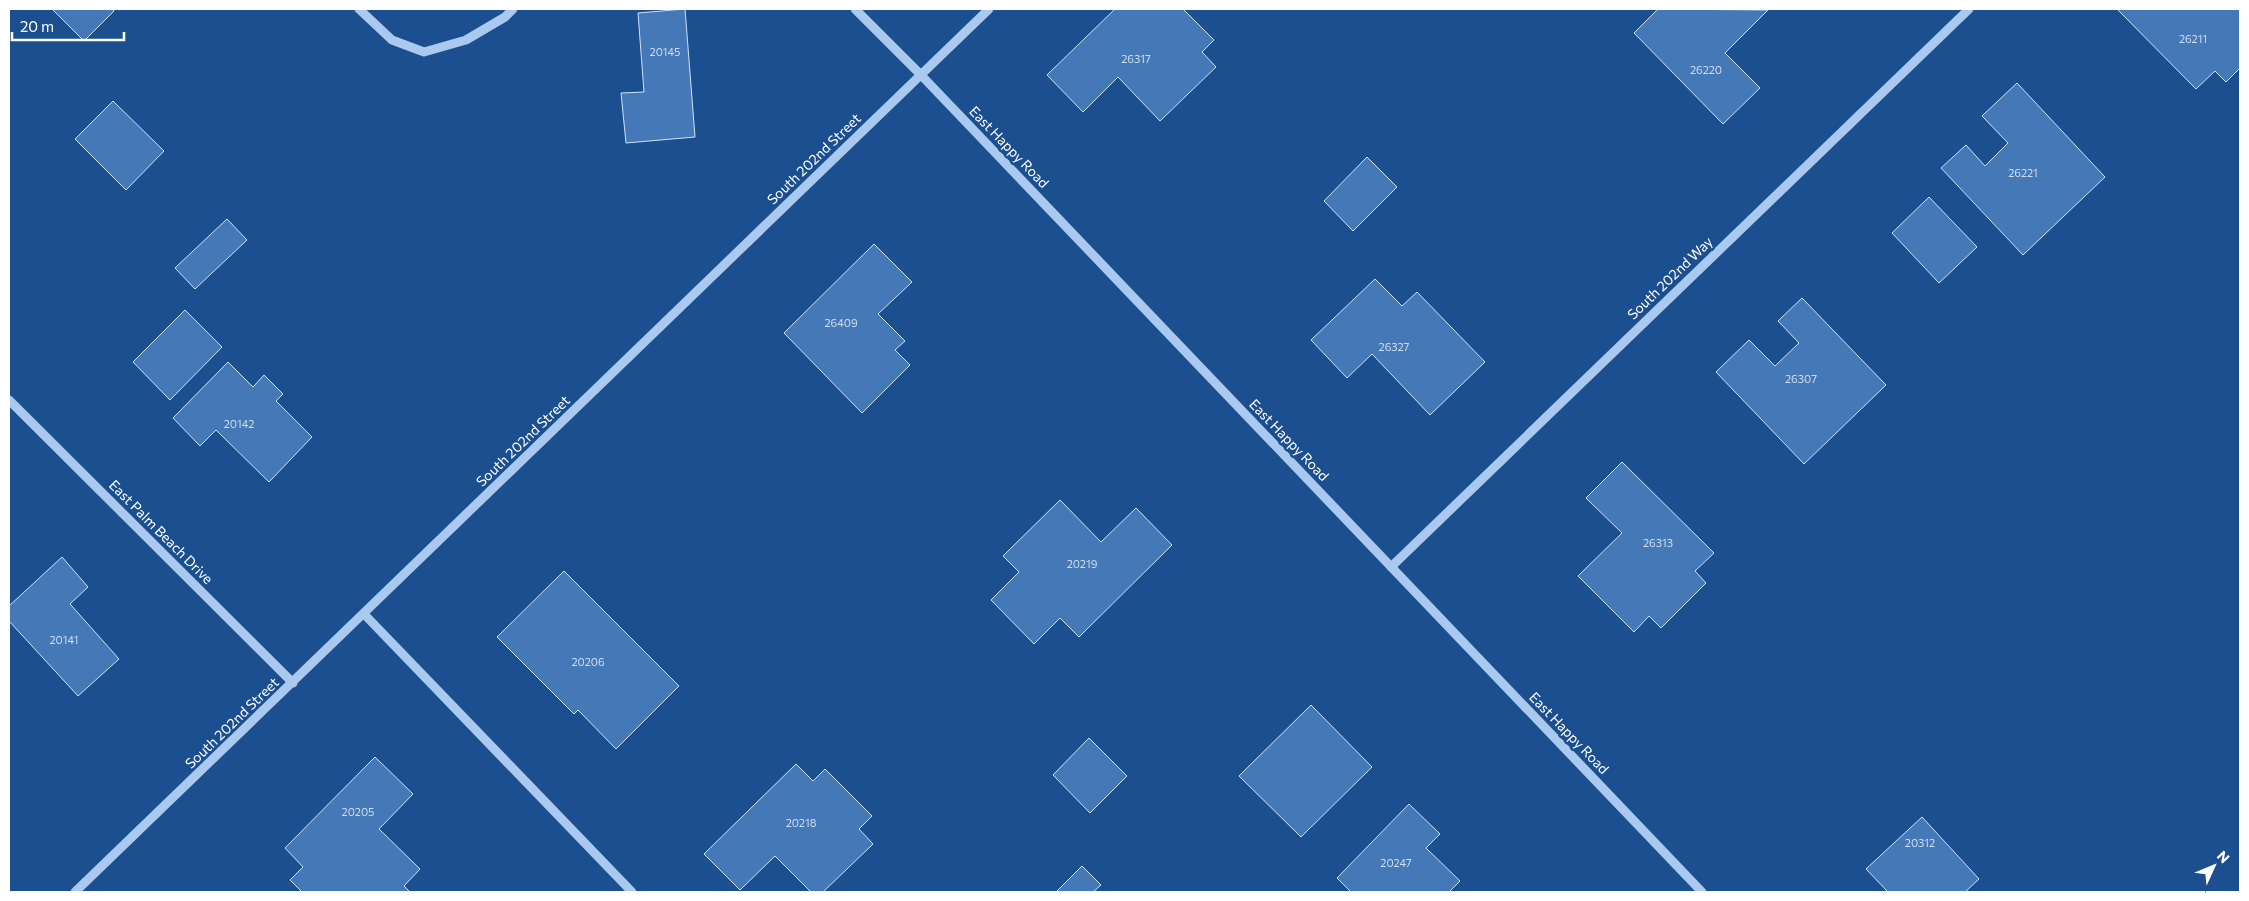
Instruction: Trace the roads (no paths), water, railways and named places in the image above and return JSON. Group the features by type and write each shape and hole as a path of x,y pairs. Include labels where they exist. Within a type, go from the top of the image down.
{"street":[{"path":"359,9 392,40 424,52 466,40 505,17 513,9"},
{"name":"East Happy Road","path":"855,9 921,74 1702,892"},
{"name":"South 202nd Street","path":"75,892 989,9"},
{"name":"South 202nd Way","path":"1391,567 1969,9"},
{"name":"East Palm Beach Drive","path":"9,400 293,683"},
{"path":"364,614 632,892"}]}
